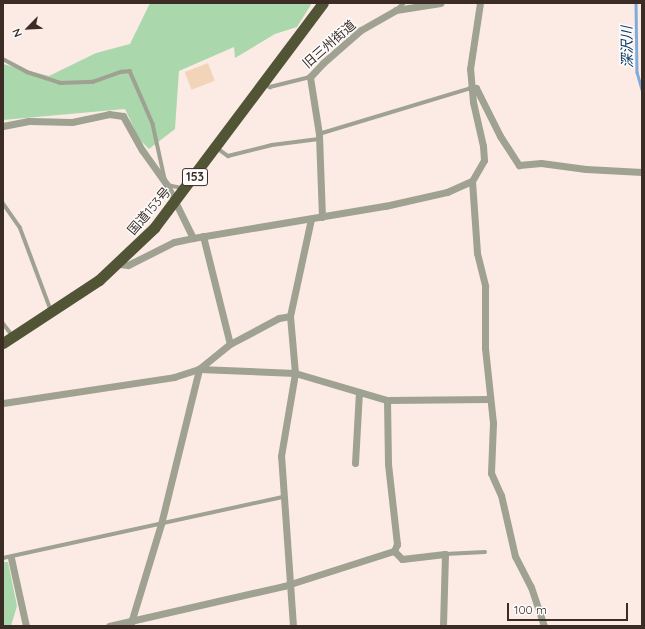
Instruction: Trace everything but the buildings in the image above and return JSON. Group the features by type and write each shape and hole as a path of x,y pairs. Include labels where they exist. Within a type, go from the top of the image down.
{"highway":[{"name":"国道153号","path":"3,343 52,313 119,264 186,189 323,3"}],"street":[{"path":"398,6 440,3"},
{"path":"480,3 474,30 471,88 483,146 484,160 472,182 478,253 485,286 485,348 490,384 489,399 493,423 491,474 501,495 515,556 531,587 544,626"},
{"name":"旧三州街道","path":"310,77 323,63 361,30 398,6"},
{"path":"310,77 319,136 322,217"},
{"path":"471,88 476,88 511,155 519,165 541,163 586,169 642,172"},
{"path":"3,126 29,121 72,122 118,114 123,116 142,150 167,185 192,238"},
{"path":"119,264 128,265 174,242 257,225 322,217 447,192 472,182"},
{"path":"293,626 282,496 281,456 294,373 290,316 311,219"},
{"path":"203,236 230,344"},
{"path":"132,623 161,524 200,369 230,344 279,318 290,316"},
{"path":"3,403 174,377 200,369 294,373 387,400 489,399"},
{"path":"355,462 359,392"},
{"path":"109,626 132,623 290,583 394,551 397,544 388,464 387,400"},
{"path":"394,551 402,559 445,554 443,626"},
{"path":"7,558 26,626"}],"lane":[{"name":"旧三州街道","path":"398,6 404,3"},
{"path":"3,59 27,72 60,83 93,82 121,72 130,71 153,124 167,185 186,189"},
{"name":"旧三州街道","path":"264,84 270,87 310,77"},
{"path":"216,148 228,156 272,144 319,136 471,88"},
{"path":"3,204 20,227 52,313"},
{"path":"3,323 13,337"},
{"path":"7,558 282,496"},
{"path":"445,554 484,552"}],"green space":[{"path":"150,3 312,3 297,27 275,34 235,58 234,47 179,71 175,129 149,149 139,139 125,109 3,120 3,64 49,76 96,53 130,44"},
{"path":"3,562 8,562 17,606 11,626 3,626"}],"waterway":[{"name":"深沢川","path":"636,3 637,72 642,90"}]}
